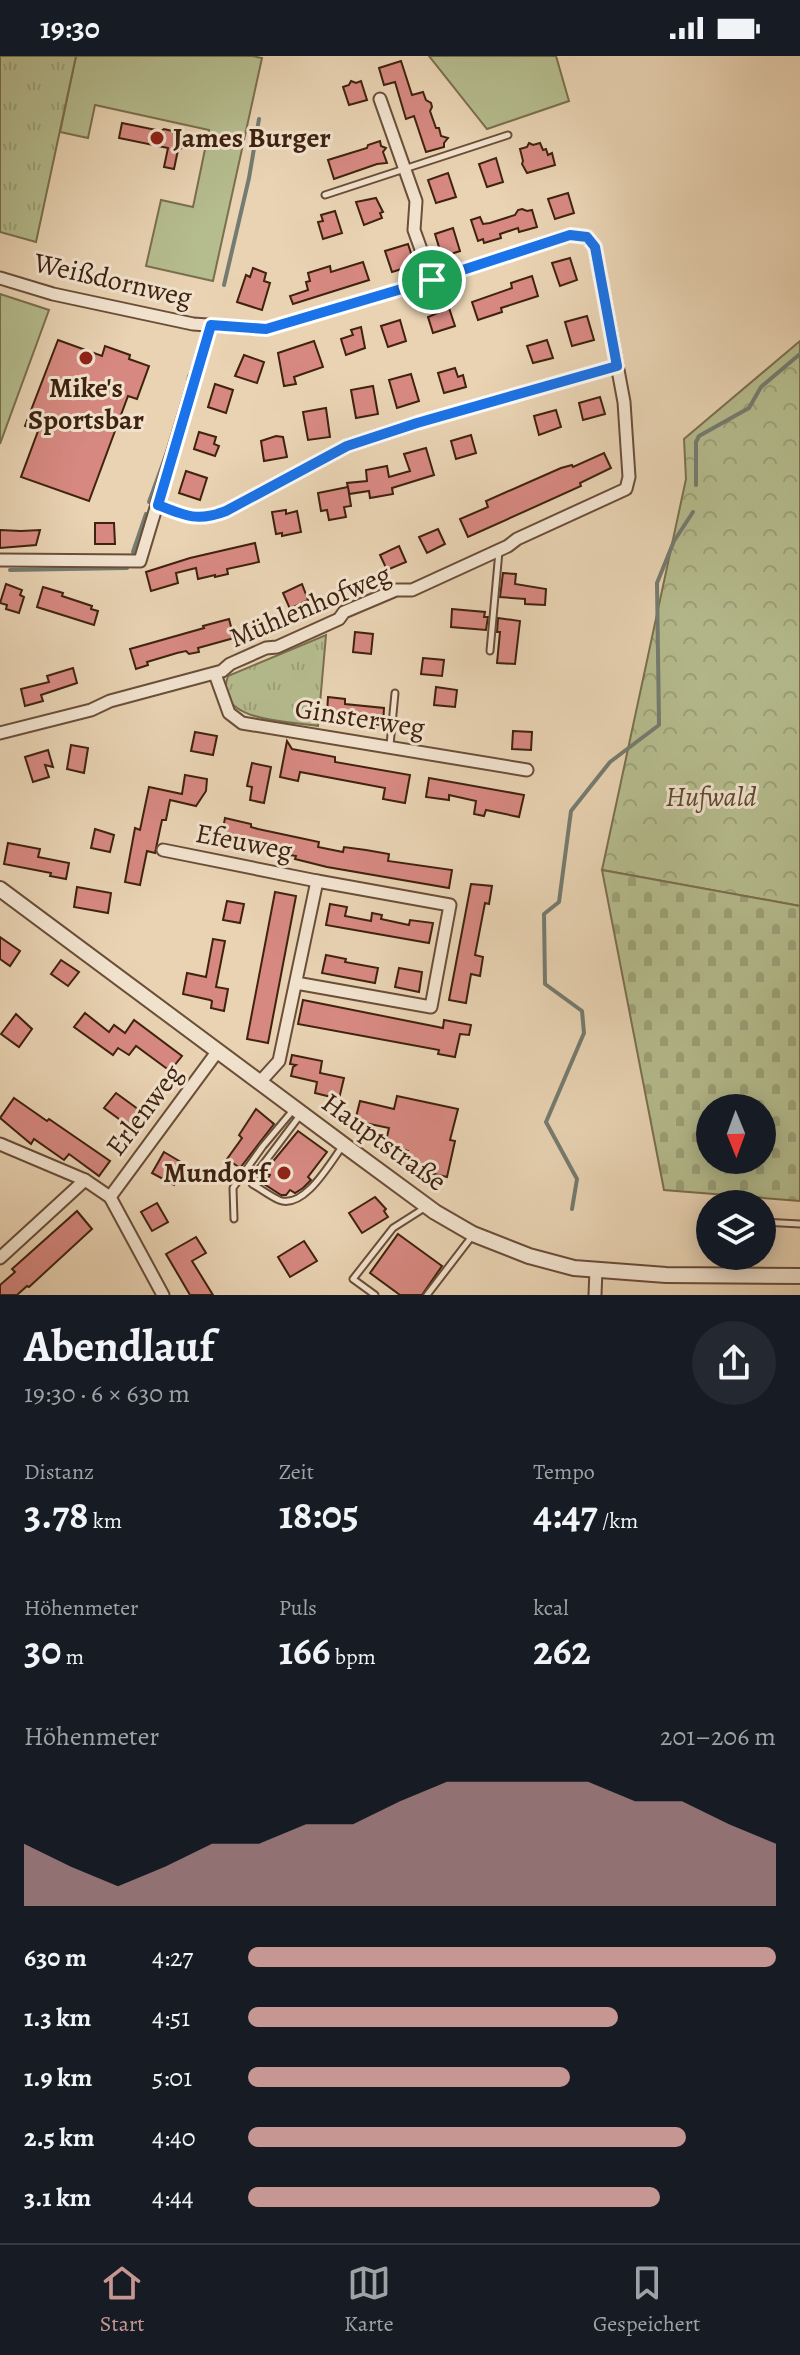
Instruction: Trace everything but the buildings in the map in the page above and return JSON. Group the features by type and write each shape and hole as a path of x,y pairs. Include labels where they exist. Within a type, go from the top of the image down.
{"street":[{"path":"380,99 416,201 414,230 432,280"},
{"name":"Weißdornweg","path":"0,278 53,294 193,324 266,329 570,235 587,237 595,247 617,366"},
{"path":"0,560 140,561 211,325"},
{"path":"158,505 182,515 210,517 347,446 617,366"},
{"name":"Mühlenhofweg","path":"0,733 215,674 266,648 277,647 339,619 344,612 396,590 412,590 626,489 629,477 624,402 617,366"},
{"name":"Ginsterweg","path":"215,674 229,713 242,723 527,770"},
{"name":"Efeuweg","path":"163,850 450,905 431,1007 296,983"},
{"path":"260,1082 279,1061 317,881"},
{"name":"Hauptstraße","path":"0,889 343,1145 473,1234 529,1256 574,1268 666,1275 800,1276"},
{"name":"Erlenweg","path":"110,1197 217,1052"},
{"path":"0,1144 85,1180 110,1197 163,1295"},
{"path":"0,1258 85,1180"},
{"path":"595,1295 596,1270"}],"lane":[{"path":"325,195 508,135"},
{"path":"490,651 499,550"},
{"path":"390,746 395,693"},
{"path":"298,1111 252,1179 252,1184 281,1201 290,1201 311,1190 343,1145"},
{"path":"234,1219 233,1188 263,1146 298,1111"},
{"path":"375,1295 353,1279 393,1228 428,1206"},
{"path":"776,1223 800,1224"},
{"path":"427,1295 473,1234"}],"green space":[{"path":"0,56 76,56 36,242 0,232"},
{"path":"76,56 262,58 213,281 146,266 161,200 193,207 209,130 95,105 88,138 60,132"},
{"path":"429,56 556,56 569,101 487,129"},
{"path":"0,294 49,310 0,444"},
{"name":"Hufwald","path":"800,341 800,906 602,870 686,479 684,439"},
{"path":"326,635 318,726 256,716 241,711 231,703 226,691 228,676"},
{"path":"602,870 800,906 800,1201 776,1199 776,1190 696,1190 696,1193 664,1190"}],"waterway":[{"path":"224,285 259,119"},
{"path":"696,485 696,442 699,436 749,408 761,387 800,354"},
{"path":"187,390 194,368"},
{"path":"149,502 170,444"},
{"path":"572,1209 577,1179 546,1122 584,1033 582,1011 545,984 544,914 559,902 571,811 610,762 659,725 657,583 674,541 693,512"},
{"path":"133,552 146,514"},
{"path":"10,570 127,568"}],"place":[{"name":"James Burger","path":"157,138"},
{"name":"Mike's Sportsbar","path":"86,358"},
{"name":"Mundorf","path":"284,1173"}],"route":[{"path":"570,235 587,237 595,247 617,366 347,446 210,517 182,515 158,505 211,325 266,329 432,280 570,235"}]}
